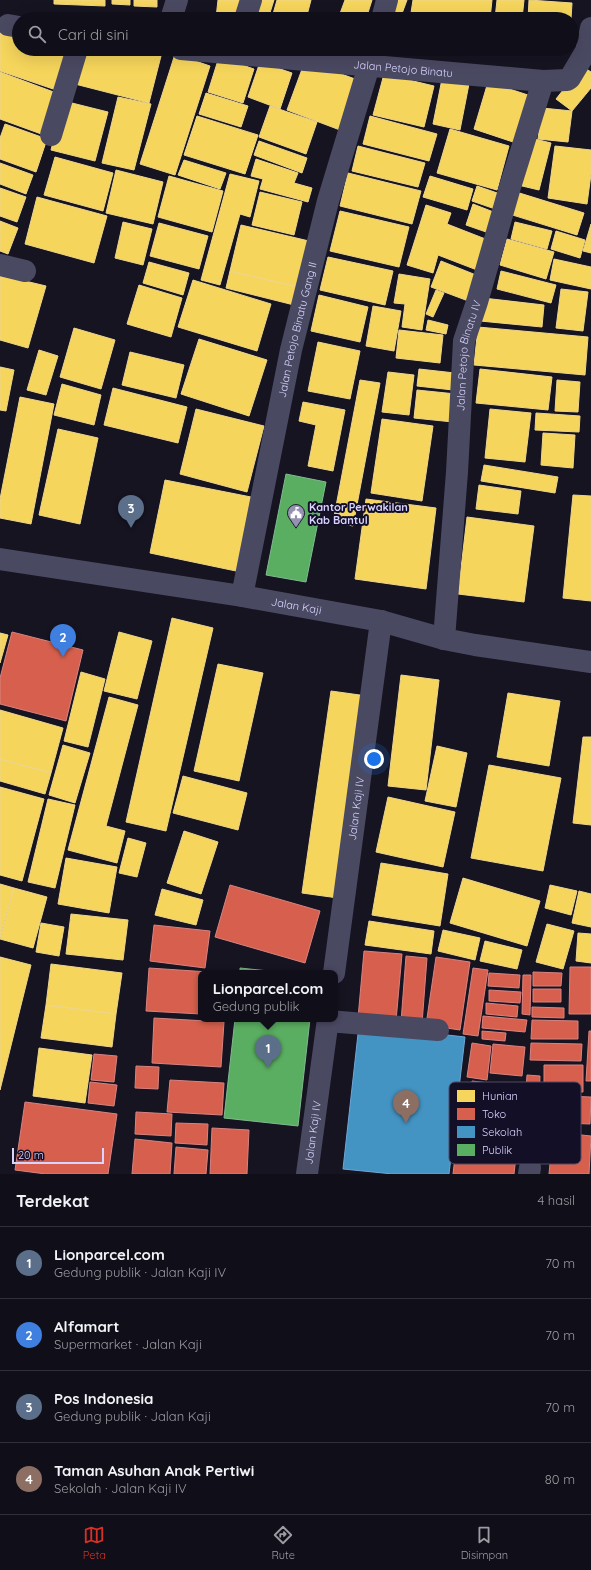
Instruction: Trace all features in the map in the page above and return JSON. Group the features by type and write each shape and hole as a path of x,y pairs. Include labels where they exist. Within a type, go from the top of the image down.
{"street":[{"path":"173,12 177,0"},
{"path":"247,12 251,0"},
{"path":"383,12 386,0"},
{"name":"Jalan Petojo Binatu","path":"326,56 372,58 543,81 567,80 570,78 586,51 591,28"},
{"path":"51,136 75,56"},
{"name":"Jalan Petojo Binatu Gang II","path":"242,596 257,516 299,320 328,200 372,58"},
{"name":"Jalan Petojo Binatu IV","path":"444,639 457,472 464,341 543,81"},
{"path":"0,265 25,271"},
{"name":"Jalan Kaji","path":"0,559 242,596 381,620 444,639 591,662"},
{"name":"Jalan Kaji IV","path":"334,970 381,620"},
{"path":"338,1021 438,1030"},
{"name":"Jalan Kaji IV","path":"307,1174 328,1022"}],"building: Hunian":[{"path":"54,0 105,0 105,6 54,4"},
{"path":"112,0 130,0 130,5 112,4"},
{"path":"134,0 157,0 157,7 134,6"},
{"path":"218,0 248,0 245,12 217,12"},
{"path":"255,0 274,0 270,12 251,12"},
{"path":"277,0 311,0 308,12 274,12"},
{"path":"345,0 372,0 368,12 341,12"},
{"path":"391,0 407,0 403,12 387,12"},
{"path":"413,0 492,0 491,12 411,12"},
{"path":"497,0 524,0 523,12 496,12"},
{"path":"529,0 572,3 571,12 528,12"},
{"path":"0,26 12,30 12,56 72,56 59,91 0,71"},
{"path":"78,56 161,56 149,103 71,83"},
{"path":"174,56 181,56 210,66 175,175 140,164"},
{"path":"219,57 254,69 243,103 208,92"},
{"path":"305,61 358,80 340,130 287,110"},
{"path":"260,62 292,73 280,109 248,97"},
{"path":"582,66 591,72 591,88 572,111 556,99"},
{"path":"0,72 59,94 44,135 0,119"},
{"path":"384,74 434,86 424,127 373,115"},
{"path":"442,79 469,84 460,130 433,124"},
{"path":"488,82 531,96 516,143 474,129"},
{"path":"206,93 248,106 241,127 199,114"},
{"path":"118,97 151,104 134,170 102,163"},
{"path":"64,101 108,112 95,161 51,150"},
{"path":"270,106 317,122 306,154 259,137"},
{"path":"542,108 572,111 568,142 538,139"},
{"path":"197,116 258,135 245,174 184,155"},
{"path":"370,116 437,134 429,161 363,144"},
{"path":"5,124 47,139 36,172 0,159 0,138"},
{"path":"450,129 509,146 497,190 437,173"},
{"path":"531,138 551,143 539,190 518,185"},
{"path":"259,141 307,158 302,173 254,155"},
{"path":"358,146 425,163 418,187 352,171"},
{"path":"555,146 591,150 591,174 587,204 548,198"},
{"path":"55,157 113,173 103,211 44,195"},
{"path":"256,159 298,173 294,183 312,188 308,202 260,189 263,179 251,176"},
{"path":"184,160 226,173 220,189 178,175"},
{"path":"0,163 33,175 26,194 0,184"},
{"path":"116,170 163,182 153,224 106,213"},
{"path":"348,173 421,191 412,224 340,206"},
{"path":"230,174 259,181 250,217 240,214 220,285 201,280"},
{"path":"169,176 223,191 212,232 158,217"},
{"path":"430,176 473,189 467,210 423,197"},
{"path":"477,186 503,195 498,210 472,201"},
{"path":"0,188 26,197 17,222 0,216"},
{"path":"513,191 584,213 577,235 506,213"},
{"path":"260,192 302,202 294,235 252,225"},
{"path":"37,197 107,216 94,263 25,244"},
{"path":"473,204 496,213 489,233 466,225"},
{"path":"426,205 451,213 447,224 488,240 477,270 438,255 433,273 407,265"},
{"path":"340,211 409,227 399,267 330,251"},
{"path":"0,221 18,228 8,254 0,251"},
{"path":"123,222 152,229 143,265 115,258"},
{"path":"515,222 552,231 547,249 511,239"},
{"path":"159,223 208,236 199,269 150,256"},
{"path":"591,224 591,253 583,251"},
{"path":"241,225 309,241 298,287 230,271"},
{"path":"556,231 585,240 580,258 551,249"},
{"path":"507,239 554,252 546,279 500,265"},
{"path":"328,257 393,271 385,305 320,290"},
{"path":"554,259 591,267 591,289 550,280"},
{"path":"441,261 481,277 471,302 431,287"},
{"path":"149,262 189,273 183,295 143,283"},
{"path":"230,271 298,287 294,305 226,288"},
{"path":"501,271 556,285 551,303 497,289"},
{"path":"399,274 430,279 422,330 402,327 405,304 394,303"},
{"path":"0,275 46,286 28,348 0,340"},
{"path":"193,280 271,304 257,351 178,327"},
{"path":"139,285 182,298 171,337 127,324"},
{"path":"561,289 588,292 583,331 556,328"},
{"path":"436,290 444,293 433,317 426,314"},
{"path":"319,295 368,307 360,342 311,331"},
{"path":"483,298 544,305 542,327 480,321"},
{"path":"373,306 401,311 394,351 366,346"},
{"path":"428,320 448,325 446,334 426,330"},
{"path":"478,327 588,337 585,375 474,365"},
{"path":"74,328 115,340 101,389 60,377"},
{"path":"399,330 443,335 440,363 396,358"},
{"path":"199,339 267,360 249,416 181,394"},
{"path":"318,342 360,351 350,399 308,391"},
{"path":"39,350 58,356 46,395 27,390"},
{"path":"130,352 184,365 176,398 122,385"},
{"path":"0,367 14,370 6,411 0,410"},
{"path":"419,369 455,373 453,390 417,386"},
{"path":"480,369 552,377 548,410 476,403"},
{"path":"388,372 414,375 409,415 382,412"},
{"path":"360,380 380,383 353,526 333,522"},
{"path":"557,380 580,382 578,412 555,411"},
{"path":"62,384 101,395 94,425 54,415"},
{"path":"113,388 187,407 178,443 104,425"},
{"path":"417,390 456,394 453,422 414,418"},
{"path":"20,397 54,404 31,524 0,518 0,499"},
{"path":"303,402 345,410 333,471 308,466 316,425 299,421"},
{"path":"196,409 264,426 247,492 180,474"},
{"path":"490,409 531,413 525,462 485,458"},
{"path":"536,413 580,416 579,432 535,430"},
{"path":"382,419 433,426 422,501 371,493"},
{"path":"58,429 98,438 80,524 39,515"},
{"path":"543,433 575,435 573,468 541,465"},
{"path":"484,465 558,477 555,493 481,481"},
{"path":"165,480 251,497 236,571 150,553"},
{"path":"479,485 521,491 518,514 476,509"},
{"path":"573,495 591,496 591,601 563,598"},
{"path":"366,499 436,508 426,589 355,579"},
{"path":"467,517 534,526 524,602 458,594"},
{"path":"172,618 213,628 166,831 126,822"},
{"path":"119,632 152,641 137,699 104,691"},
{"path":"0,633 8,635 0,663"},
{"path":"218,664 263,673 239,781 194,771"},
{"path":"81,672 105,679 88,747 64,741"},
{"path":"401,675 439,680 426,790 388,786"},
{"path":"331,691 367,696 338,898 302,893"},
{"path":"508,693 560,701 549,766 497,757"},
{"path":"109,697 138,705 106,826 125,831 117,863 68,850"},
{"path":"0,710 63,728 51,773 0,759"},
{"path":"583,737 591,737 591,825 573,823"},
{"path":"63,745 90,753 75,803 49,795"},
{"path":"437,746 467,753 456,807 425,801"},
{"path":"0,759 51,773 45,794 0,781"},
{"path":"489,765 561,778 543,871 471,858"},
{"path":"183,776 247,793 238,830 173,813"},
{"path":"0,787 44,799 22,881 0,875"},
{"path":"388,797 455,812 443,867 376,852"},
{"path":"48,799 75,805 55,888 28,882"},
{"path":"184,831 218,842 201,894 167,883"},
{"path":"128,838 146,843 137,877 119,873"},
{"path":"66,858 117,867 109,913 58,904"},
{"path":"381,863 448,874 440,926 372,915"},
{"path":"463,878 540,901 527,946 450,923"},
{"path":"0,884 14,888 0,937"},
{"path":"550,885 577,891 571,915 545,908"},
{"path":"14,888 47,897 33,948 0,939"},
{"path":"162,889 203,900 196,925 155,915"},
{"path":"579,891 591,894 591,927 572,923"},
{"path":"71,914 128,920 123,960 66,954"},
{"path":"369,921 434,931 431,954 365,945"},
{"path":"41,923 64,927 59,956 36,952"},
{"path":"547,924 574,931 563,969 536,962"},
{"path":"443,930 480,938 475,960 438,951"},
{"path":"578,933 591,934 591,963 576,961"},
{"path":"485,941 522,950 517,969 480,961"},
{"path":"0,957 31,965 0,1090"},
{"path":"51,964 122,973 116,1014 46,1005"},
{"path":"46,1005 116,1014 112,1047 41,1038"},
{"path":"39,1048 92,1055 85,1103 33,1096"}],"building: Toko":[{"path":"12,632 83,650 66,721 0,704 0,678"},
{"path":"230,885 320,911 305,963 215,937"},
{"path":"154,925 210,931 205,968 150,961"},
{"path":"364,951 402,954 396,1021 358,1018"},
{"path":"406,956 427,958 422,1024 401,1022"},
{"path":"436,957 470,962 460,1030 426,1025"},
{"path":"570,967 591,967 591,1014 569,1014"},
{"path":"149,968 198,971 198,1014 146,1011"},
{"path":"473,968 488,970 478,1036 463,1034"},
{"path":"533,972 562,973 561,986 533,986"},
{"path":"489,973 520,975 519,988 488,986"},
{"path":"523,975 531,975 530,1015 522,1014"},
{"path":"533,989 561,989 561,1002 533,1002"},
{"path":"489,990 521,992 520,1003 489,1001"},
{"path":"486,1003 518,1006 517,1017 486,1014"},
{"path":"532,1007 564,1008 564,1018 532,1017"},
{"path":"483,1016 527,1020 525,1032 482,1028"},
{"path":"154,1018 198,1021 198,1022 224,1022 221,1067 152,1063"},
{"path":"532,1020 578,1021 578,1039 531,1039"},
{"path":"482,1031 506,1033 505,1041 482,1039"},
{"path":"589,1031 591,1031 591,1081 586,1081"},
{"path":"472,1043 491,1046 487,1080 467,1077"},
{"path":"531,1043 582,1044 581,1061 530,1060"},
{"path":"493,1044 525,1047 522,1076 490,1073"},
{"path":"94,1054 117,1056 114,1082 91,1080"},
{"path":"544,1065 583,1065 583,1092 581,1092 581,1082 544,1082"},
{"path":"136,1066 159,1067 158,1089 135,1088"},
{"path":"527,1075 540,1076 540,1082 526,1082"},
{"path":"170,1080 224,1083 222,1115 167,1112"},
{"path":"90,1082 117,1085 114,1106 88,1103"},
{"path":"581,1097 591,1097 590,1124 581,1124"},
{"path":"25,1102 117,1114 108,1174 46,1174 15,1170"},
{"path":"136,1112 172,1114 171,1136 135,1134"},
{"path":"176,1123 208,1124 207,1145 175,1143"},
{"path":"212,1128 249,1130 247,1174 210,1174"},
{"path":"581,1135 591,1136 589,1174 549,1174 550,1164 581,1164"},
{"path":"135,1139 172,1143 170,1174 132,1174"},
{"path":"176,1147 208,1150 206,1174 174,1174"},
{"path":"454,1164 515,1164 514,1174 453,1174"}],"building: Sekolah":[{"path":"359,1025 465,1037 460,1082 449,1082 449,1174 393,1174 343,1169"}],"building: Publik":[{"name":"Kantor Perwakilan Kab Bantul","path":"286,474 326,482 306,582 266,575"},
{"path":"240,968 259,970 240,970"},
{"path":"235,1022 310,1022 298,1126 224,1118"}],"place":[{"name":"Pos Indonesia","path":"131,528"},
{"name":"Kantor Perwakilan Kab Bantul","path":"296,528"},
{"name":"Alfamart","path":"63,657"},
{"name":"Lionparcel.com","path":"268,1068"},
{"name":"Taman Asuhan Anak Pertiwi","path":"406,1123"}]}
